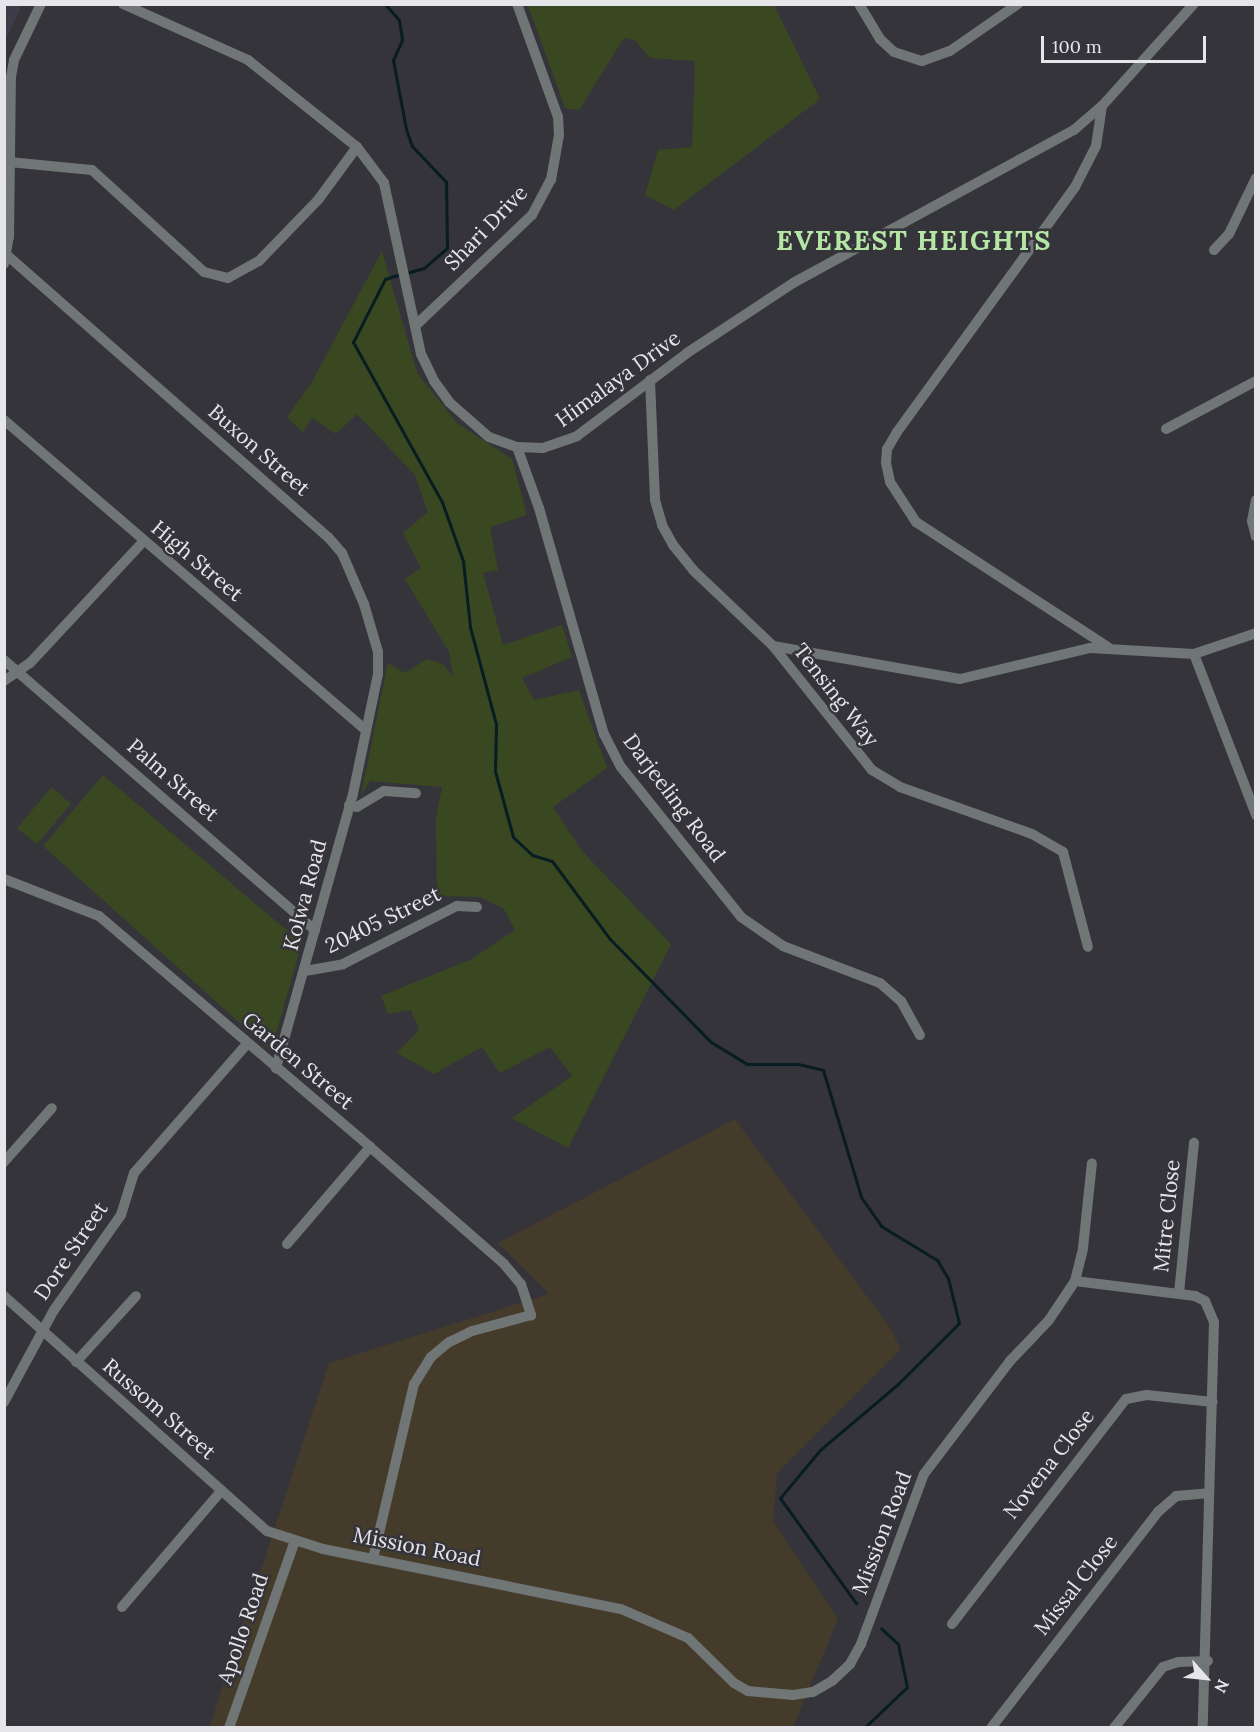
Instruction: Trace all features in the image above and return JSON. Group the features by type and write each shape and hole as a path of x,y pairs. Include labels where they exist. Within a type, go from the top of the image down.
{"street":[{"path":"6,260 8,114 14,60 41,4"},
{"name":"Himalaya Drive","path":"123,4 248,60 357,147 384,183 421,354 449,402 489,437 517,447 560,445 650,380 794,283 936,203 1031,156 1074,130 1102,106 1194,4"},
{"name":"Shari Drive","path":"415,326 532,215 551,180 559,135 558,117 517,4"},
{"path":"859,4 880,39 894,52 922,61 950,51 1018,4"},
{"path":"1102,106 1096,146 1076,187 897,432 887,449 886,463 890,482 916,522 1108,647"},
{"path":"9,162 92,170 204,272 228,278 259,261 318,200 357,147"},
{"path":"1214,250 1229,234 1256,178"},
{"name":"Buxon Street","path":"6,260 328,537 342,553 364,604 378,652 378,674 366,730"},
{"name":"Tensing Way","path":"650,380 655,500 662,525 693,570 773,646 853,751 886,780 1032,834 1064,852 1088,947"},
{"path":"1166,429 1256,381"},
{"name":"High Street","path":"4,420 143,542 366,730"},
{"name":"Darjeeling Road","path":"517,447 539,508 604,734 621,766 741,917 783,946 886,987 901,1001 920,1035"},
{"path":"1256,500 1252,521 1256,537"},
{"path":"4,681 19,672 143,542"},
{"path":"773,646 960,679 1108,647 1149,654 1194,654 1256,633"},
{"path":"1194,654 1256,815"},
{"name":"Palm Street","path":"4,660 315,930"},
{"name":"Kolwa Road","path":"276,1068 305,971 349,805 366,730"},
{"path":"349,805 357,807 384,790 416,793"},
{"name":"Garden Street","path":"4,879 99,916 246,1045 370,1147 515,1275 531,1316 472,1331 448,1342 421,1371 405,1416 373,1559"},
{"name":"20405 Street","path":"305,971 343,964 457,906 477,907"},
{"name":"Dore Street","path":"4,1402 43,1329 121,1215 134,1173 246,1045"},
{"path":"4,1162 52,1108"},
{"name":"Mitre Close","path":"1179,1293 1194,1143"},
{"path":"287,1244 370,1147"},
{"path":"1092,1163 1083,1248 1075,1281 1195,1296 1211,1310 1213,1402 1209,1493 1208,1661 1203,1728"},
{"name":"Mission Road","path":"294,1543 621,1609 688,1638 734,1683 748,1691 767,1695 813,1692 850,1664 861,1644 924,1474 1010,1361 1049,1320 1075,1281"},
{"name":"Russom Street","path":"4,1296 267,1532 294,1543"},
{"path":"76,1362 136,1296"},
{"name":"Novena Close","path":"952,1624 1126,1399 1147,1395 1213,1402"},
{"path":"122,1607 221,1491"},
{"name":"Missal Close","path":"991,1728 1163,1506 1185,1493 1209,1493"},
{"name":"Apollo Road","path":"229,1728 294,1543"},
{"path":"1114,1728 1163,1667 1178,1662 1208,1661"}],"shaded area":[{"path":"4,5 22,5 5,41"},
{"path":"735,1119 888,1325 901,1349 777,1473 773,1521 838,1619 793,1727 209,1728 329,1363 549,1294 498,1243"}],"green space":[{"path":"528,5 774,5 820,99 674,210 645,195 658,150 692,147 695,61 650,58 635,40 624,38 579,110 565,108"},
{"path":"382,251 417,373 457,423 512,459 527,515 490,527 498,570 483,573 503,645 562,625 572,657 522,678 534,700 579,690 607,768 553,807 582,851 671,944 568,1148 512,1118 572,1076 550,1047 500,1073 482,1047 434,1074 397,1053 419,1030 411,1010 388,1014 381,996 472,959 515,930 504,909 480,897 437,896 436,820 442,787 370,781 361,795 388,663 405,673 427,659 443,664 453,677 449,652 405,579 421,568 403,533 428,512 415,475 357,414 336,434 312,418 303,432 287,418 313,380"},
{"path":"103,775 302,943 271,1051 43,846"},
{"path":"52,787 71,804 37,844 17,828"}],"waterway":[{"path":"385,4 399,20 402,40 393,60 406,129 412,146 446,182 447,248 424,268 407,273"},
{"path":"401,274 385,279 353,342 442,502 463,561 470,627 496,724 495,771 513,837 532,855 552,861 610,939 711,1042 747,1064 798,1064 823,1070 861,1197 881,1226 937,1260 948,1278 959,1323 898,1384 820,1450 780,1498 856,1603"},
{"path":"864,1728 907,1687 898,1644 881,1628"}],"district":[{"name":"EVEREST HEIGHTS","path":"914,241"}]}
